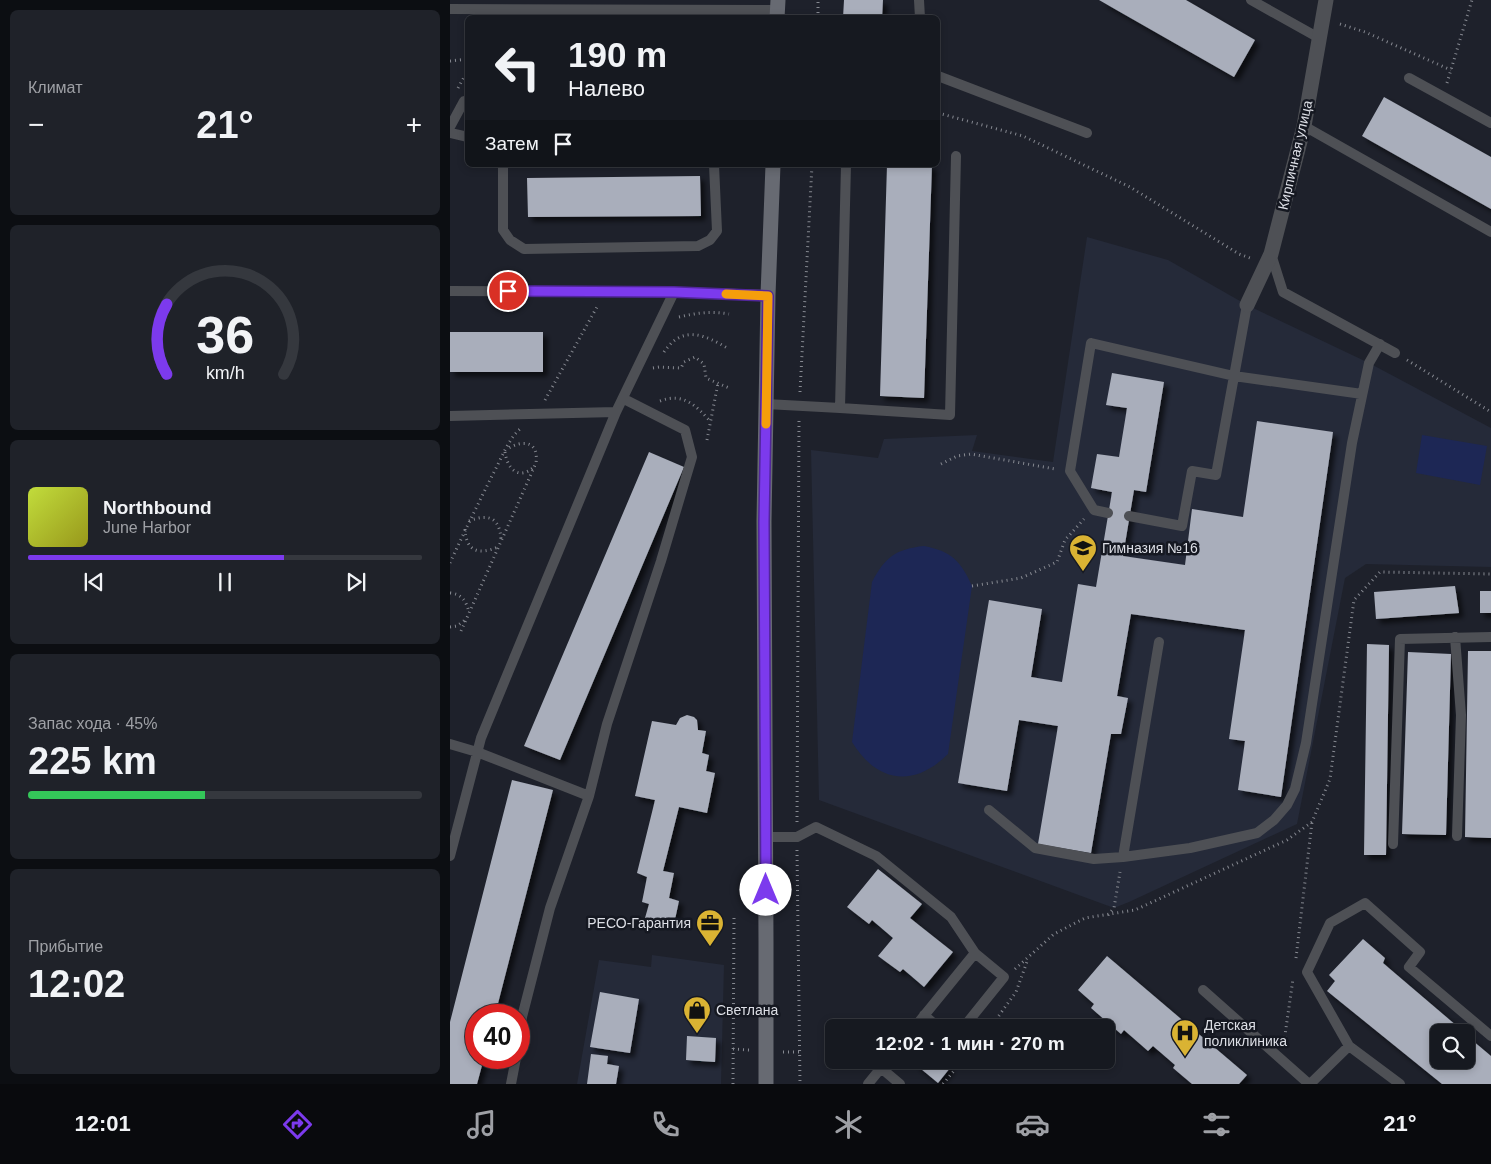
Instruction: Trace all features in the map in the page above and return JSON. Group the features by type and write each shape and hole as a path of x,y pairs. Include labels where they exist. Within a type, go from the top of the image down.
{"street":[{"name":"Кирпичная улица","path":"1247,305 1269,259 1304,126 1326,0"},
{"path":"766,1084 764,522 768,296 773,167"}],"lane":[{"path":"919,0 920,15"},
{"path":"1251,0 1319,38"},
{"path":"450,9 778,9"},
{"path":"940,77 1087,133"},
{"path":"1409,78 1491,123"},
{"path":"450,127 465,101"},
{"path":"1304,126 1491,232"},
{"path":"450,133 465,136"},
{"path":"766,404 950,415 956,156"},
{"path":"504,167 503,230 510,240 524,249 698,246 710,240 717,231 714,167"},
{"path":"840,408 846,167"},
{"path":"1269,259 1283,292 1395,353"},
{"path":"450,291 674,292 768,296"},
{"path":"450,856 481,738 616,412 624,399 674,292"},
{"path":"1129,516 1182,526 1192,471 1216,474 1247,305"},
{"path":"1108,513 1094,510 1070,471 1090,342 1234,376 1362,394"},
{"path":"989,810 1035,848 1094,859 1190,848 1257,833 1274,820 1287,805 1295,789 1306,743 1352,443 1369,363 1380,344"},
{"path":"526,1004 550,908 589,796 607,724 661,561 692,457 685,430 624,399"},
{"path":"450,416 616,412"},
{"path":"1454,637 1461,715 1457,836"},
{"path":"1393,844 1400,639 1491,637"},
{"path":"1123,857 1159,642"},
{"path":"450,744 477,752 589,796"},
{"path":"766,837 797,837 816,827 876,856 951,917 975,953 1004,977 970,1019"},
{"path":"1400,1084 1349,1046 1306,972 1330,923 1365,903 1420,952 1409,967 1491,1036"},
{"path":"921,1019 975,953"},
{"path":"1203,990 1310,1084 1349,1046"},
{"path":"924,1015 929,1019"},
{"path":"511,1084 514,1069"},
{"path":"868,1084 880,1069"},
{"path":"888,1069 900,1084"}],"path":[{"path":"818,0 818,15"},
{"path":"1443,97 1472,0"},
{"path":"1322,18 1365,32 1451,70"},
{"path":"450,60 465,59"},
{"path":"940,114 1023,136 1130,187 1239,254 1269,259"},
{"path":"800,1084 797,837 799,406 812,167"},
{"path":"672,319 697,312 729,314"},
{"path":"660,367 660,358 667,347 679,337 692,335 709,338 729,350"},
{"path":"1395,353 1491,412"},
{"path":"636,373 660,367 681,368 684,362 695,357 704,364 706,378 729,388"},
{"path":"707,440 718,383"},
{"path":"644,409 655,402 669,397 677,398 694,405 711,422"},
{"path":"461,631 535,466 537,458 531,445 524,443 518,443 506,450 507,464 516,472 529,471 535,466"},
{"path":"941,464 957,456 971,454 1070,471"},
{"path":"972,586 1021,578 1057,562 1065,540 1094,510"},
{"path":"469,521 483,517 495,521 499,527 501,541"},
{"path":"465,529 468,543 478,551 484,552 499,547"},
{"path":"1295,965 1312,822 1330,780 1354,600 1380,572 1491,574"},
{"path":"450,593 459,595 464,599 470,612"},
{"path":"450,627 457,626 467,618"},
{"path":"1004,977 1022,964 1035,949 1054,934 1085,918 1135,910 1287,840 1312,822"},
{"path":"1108,915 1114,908 1123,857"},
{"path":"733,1084 734,917"},
{"path":"1280,1058 1287,1032 1294,975"},
{"path":"943,1084 956,1069"}],"shaded area":[{"name":"Гимназия №16","path":"1087,237 1168,260 1247,305 1369,363 1491,428 1491,567 1366,564 1345,578 1297,824 1114,908 819,800 811,450 878,458 884,439 977,435 972,451 1053,462"},
{"path":"1422,435 1487,446 1480,485 1416,473"},
{"path":"924,546 948,554 954,559 964,570 972,586 948,754 935,765 922,772 909,776 897,776 884,773 873,766 862,756 852,742 872,582 882,566 892,556 906,549"},
{"path":"652,955 724,965 721,1084 577,1084 599,960 651,967"}],"building":[{"path":"844,0 883,0 882,15 843,15"},
{"path":"1099,0 1186,0 1255,40 1234,77"},
{"path":"1384,97 1491,157 1491,209 1362,136"},
{"path":"887,167 932,167 924,398 880,396"},
{"path":"700,176 701,216 528,217 527,178"},
{"path":"450,332 543,332 543,372 450,372"},
{"path":"1112,373 1164,382 1146,492 1134,490 1123,556 1185,565 1192,509 1243,517 1257,421 1333,432 1281,797 1238,790 1245,741 1229,739 1245,630 1131,614 1117,696 1128,698 1121,734 1111,734 1091,853 1038,844 1058,726 1019,720 1007,791 958,783 989,600 1042,609 1031,677 1062,682 1078,584 1096,587 1112,492 1091,488 1097,454 1119,457 1127,408 1106,405"},
{"path":"649,452 684,467 560,760 524,746"},
{"path":"1455,586 1459,613 1376,619 1374,592"},
{"path":"1480,591 1491,591 1491,613 1480,613"},
{"path":"1367,644 1389,645 1386,855 1364,855"},
{"path":"1468,651 1491,651 1491,838 1465,837"},
{"path":"1408,652 1451,654 1446,835 1402,834"},
{"path":"687,715 697,720 698,730 706,731 702,753 709,755 706,771 715,773 707,813 679,807 663,871 674,873 669,898 679,901 674,924 645,918 649,904 642,902 647,877 637,873 655,800 635,796 652,721 676,725 680,718"},
{"path":"512,780 553,790 498,1004 465,1004 465,1069 481,1069 477,1084 450,1084 450,1022"},
{"path":"878,869 922,904 910,918 953,952 924,987 903,969 900,972 878,956 893,938 872,920 869,924 847,907"},
{"path":"1363,939 1385,958 1383,963 1455,1024 1430,1024 1430,1069 1475,1069 1475,1043 1491,1056 1491,1084 1442,1084 1327,991 1335,981 1329,975"},
{"path":"1107,956 1247,1075 1239,1084 1192,1084 1173,1068 1175,1065 1153,1046 1148,1051 1124,1030 1121,1034 1115,1029 1115,1019 1104,1019 1091,1008 1094,1004 1078,990"},
{"path":"600,992 639,999 630,1053 590,1047"},
{"path":"687,1036 716,1038 715,1062 686,1060"},
{"path":"591,1054 608,1056 607,1064 619,1066 616,1084 587,1084"},
{"path":"921,1069 949,1069 938,1083"}],"slow traffic":[{"path":"726,294 768,296 766,424"}],"place":[{"name":"Гимназия №16","path":"1083,572"},
{"name":"РЕСО-Гарантия","path":"710,947"},
{"name":"Светлана","path":"697,1034"},
{"name":"Детская поликлиника","path":"1185,1057"}],"route":[{"path":"508,291 674,292 768,296 764,522 766,890"}]}
